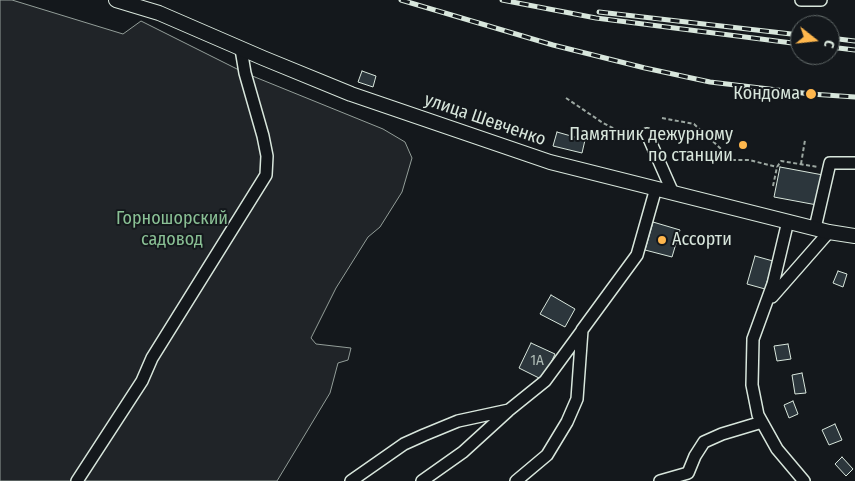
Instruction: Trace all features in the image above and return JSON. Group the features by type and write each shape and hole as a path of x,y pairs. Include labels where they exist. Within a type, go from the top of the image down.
{"main road":[{"name":"улица Шевченко","path":"116,0 159,13 351,94 550,162 829,232 855,236"}],"street":[{"path":"801,0 821,0"},
{"path":"77,481 142,381 152,358 266,175 267,156 245,73 241,49"},
{"path":"648,136 673,192"},
{"path":"815,228 830,163 855,163"},
{"path":"422,481 464,452 509,410 546,381 637,255 656,188"},
{"path":"788,221 773,284 753,339 752,384 758,415 777,449 804,481"},
{"path":"763,308 829,232"},
{"path":"516,481 547,455 577,399 582,330"},
{"path":"351,481 404,444 424,435 458,421 509,410"},
{"path":"660,481 688,473 695,456 704,442 722,434 762,422"}],"path":[{"path":"566,98 603,123 617,130 648,136"},
{"path":"662,118 694,124 733,160 749,160 776,167"},
{"path":"801,164 805,140"},
{"path":"773,186 776,167 782,161 819,167 827,175"}],"green space":[{"name":"Горношорский садовод","path":"0,0 12,0 123,34 141,21 245,73 383,129 405,142 412,158 402,192 380,227 368,237 336,288 311,338 316,344 351,348 348,360 338,363 330,393 277,481 0,481"}],"building":[{"path":"362,71 376,76 373,87 358,82"},
{"path":"557,132 585,140 582,153 553,146"},
{"path":"780,167 823,175 817,205 774,197"},
{"name":"Ассорти","path":"653,222 680,230 672,257 645,250"},
{"path":"755,256 773,261 765,289 747,284"},
{"path":"838,271 847,274 843,287 833,283"},
{"path":"551,295 575,309 565,327 540,314"},
{"path":"531,343 555,354 543,380 519,368"},
{"path":"788,344 791,359 777,361 774,346"},
{"path":"802,373 806,393 795,394 792,375"},
{"path":"793,401 798,414 789,418 784,405"},
{"path":"835,424 842,440 829,445 822,430"},
{"path":"842,457 853,469 846,476 835,464"}],"railway":[{"path":"401,0 553,45 710,82 811,94 855,97"},
{"path":"502,0 596,18 790,43"},
{"path":"599,12 790,34"},
{"path":"840,39 855,41"},
{"path":"840,48 855,50"}],"place":[{"name":"Кондома","path":"811,94"},
{"name":"Памятник дежурному по станции","path":"743,145"},
{"name":"Ассорти","path":"662,240"}]}
